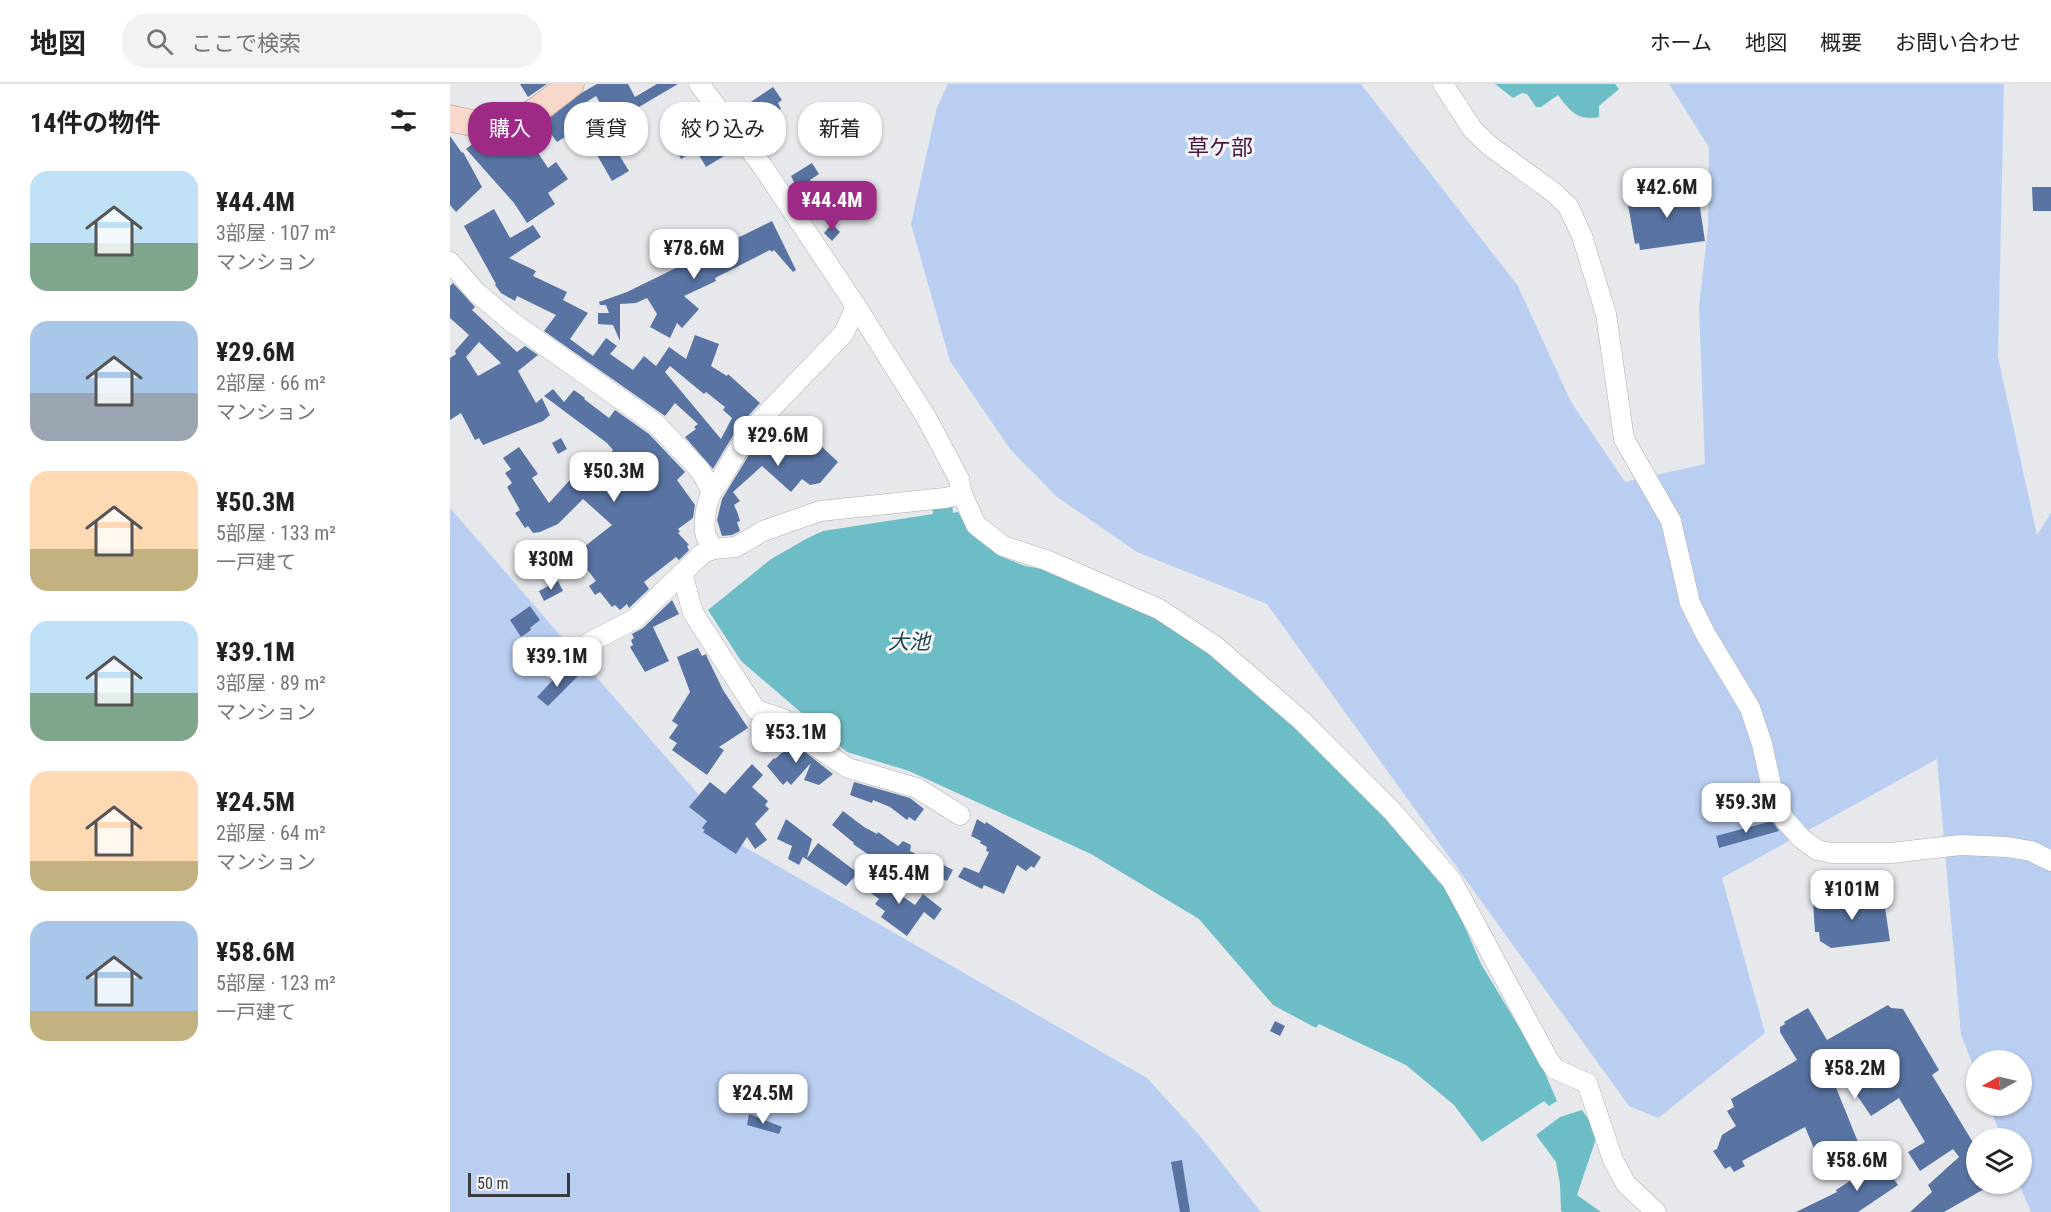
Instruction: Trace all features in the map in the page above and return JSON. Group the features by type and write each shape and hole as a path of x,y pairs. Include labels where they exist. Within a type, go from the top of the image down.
{"main road":[{"path":"450,118 482,125 504,125 530,116 572,84"}],"street":[{"path":"699,84 763,167 856,306 926,417 959,479 962,494 976,525 1003,546 1046,560 1159,609 1215,646 1302,721 1393,812 1452,881 1555,1069 1587,1083 1613,1160 1626,1184 1656,1212"},
{"path":"1443,84 1473,130 1490,146 1568,206 1582,236 1606,314 1624,439 1671,521 1690,603 1706,635 1750,708 1762,744 1774,798 1785,820 1801,838 1817,850 1832,853 1891,852 1960,846 2007,847 2031,851 2051,861"},
{"path":"450,262 477,292 513,323 657,425 700,470 711,490"},
{"path":"713,549 705,535 707,504 711,490 718,484 748,433 844,333 856,306"},
{"path":"552,669 592,641 635,618 702,554 713,549 736,546 762,531 820,511 945,498 962,494"},
{"path":"682,573 693,613 756,710 783,719 848,768 917,788 960,814"}],"shaded area":[{"path":"948,84 1361,84 1518,286 1571,402 1625,482 1705,464 1699,307 1708,228 1709,147 1669,84 2004,84 1998,357 2037,535 2051,513 2051,1212 2031,1212 2023,1194 2032,1194 2032,1128 1998,1128 1993,1116 2032,1116 2032,1050 1967,1050 1961,1035 1937,759 1722,878 1765,1033 1658,1118 1629,1106 1267,604 1137,552 1057,497 1010,449 950,361 911,224 937,107"},
{"path":"450,508 743,846 1147,1078 1200,1136 1261,1212 450,1212"}],"water":[{"path":"1495,84 1615,84 1619,89 1599,106 1599,117 1585,118 1575,114 1558,95 1541,107 1536,107 1527,94 1522,93 1513,98"},
{"name":"大池","path":"952,502 953,513 958,512 971,534 1000,556 1025,566 1060,572 1159,618 1220,661 1361,786 1444,879 1481,964 1540,1062 1557,1101 1549,1106 1544,1101 1482,1142 1454,1105 1406,1065 1319,1024 1316,1028 1273,1005 1199,919 1091,854 909,771 847,752 741,661 708,610 771,559 823,531 933,514 932,504"},
{"path":"1582,1110 1598,1133 1577,1195 1601,1212 1563,1212 1561,1211 1556,1162 1536,1135 1560,1117"}],"building":[{"path":"520,84 547,84 528,97"},
{"path":"597,84 628,84 635,97 657,84 678,84 647,102 599,102 596,96 587,102 570,102"},
{"path":"773,87 782,100 779,102 751,102"},
{"path":"564,107 564,138 557,142 552,135 552,116"},
{"path":"450,136 463,152 482,187 456,212 450,205"},
{"path":"472,156 540,156 548,168 556,162 568,179 548,193 555,204 527,223 514,203"},
{"path":"598,156 620,156 629,171 612,181"},
{"path":"700,156 724,156 706,167"},
{"path":"812,163 819,174 810,180 811,185 830,207 816,220 798,198 800,195 791,176"},
{"path":"2032,187 2051,187 2051,211 2033,211"},
{"path":"1697,188 1705,241 1640,250 1639,243 1635,244 1627,199"},
{"path":"494,209 510,238 533,225 541,237 509,258 536,271 533,276 567,292 563,300 588,313 570,339 593,356 606,338 617,346 610,354 633,370 644,356 656,366 669,347 686,359 695,335 719,344 711,366 727,376 728,374 760,403 738,427 713,469 685,437 696,429 694,427 698,424 675,403 665,416 544,331 556,315 517,296 515,301 501,293 464,226","holes":["670,366 704,394 706,392 725,407 723,410 732,418 721,439 665,372"]},
{"path":"772,221 796,270 793,272 774,250 772,252 770,250 715,278 716,281 684,296 699,309 682,328 677,323 670,338 650,327 657,314 647,298 636,303 620,304 620,341 613,325 598,324 598,313 609,313 606,305 600,305 599,302 627,292"},
{"path":"832,224 840,232 832,241 824,233"},
{"path":"453,283 475,307 472,310 517,352 525,346 538,355 518,371 536,403 542,398 550,415 543,421 483,445 479,438 475,440 461,413 450,420 450,358 456,354 455,351 469,335 450,318 450,286","holes":["479,342 501,363 478,376 466,357"]},
{"path":"553,389 564,402 574,390 609,418 615,410 649,434 685,472 677,480 695,505 693,518 678,529 680,532 678,533 689,545 687,546 689,550 679,560 676,557 644,582 649,589 629,608 627,604 620,610 615,605 612,607 600,592 595,595 589,586 596,581 575,554 612,525 583,499 558,524 540,532 533,533 528,526 525,528 515,513 520,510 507,487 512,483 505,473 511,469 503,458 519,447 538,474 532,478 549,503 589,459 599,466 613,450 607,443 544,396"},
{"path":"781,416 802,434 804,433 817,442 838,462 820,483 810,485 802,479 791,492 762,466 733,492 740,501 734,505 740,521 737,522 740,531 722,536 717,520 722,499 758,440"},
{"path":"561,438 567,449 558,454 552,443"},
{"path":"558,581 563,591 544,601 539,591"},
{"path":"672,600 679,614 653,627 669,661 645,672 630,647 633,645 632,634 643,628"},
{"path":"530,606 540,620 521,637 510,620"},
{"path":"698,648 702,656 706,654 723,690 748,728 719,747 724,750 707,775 672,750 677,743 669,738 678,725 672,721 690,692 677,657"},
{"path":"572,670 578,676 548,706 537,697 552,681"},
{"path":"771,728 777,730 833,774 819,785 804,780 811,763 791,785 787,781 783,785 767,766 783,752"},
{"path":"752,764 763,775 752,787 768,801 765,805 769,809 755,824 767,840 755,849 747,837 736,854 703,832 705,830 702,828 707,821 689,807 710,782 725,794"},
{"path":"854,782 910,798 924,809 915,821 909,817 907,820 890,807 873,800 872,803 850,795"},
{"path":"843,811 864,827 877,834 878,832 898,846 903,841 911,845 910,851 953,870 947,881 927,871 921,882 872,857 832,825"},
{"path":"786,819 812,839 807,858 818,843 858,873 846,886 803,857 799,865 788,859 792,846 777,839"},
{"path":"977,819 985,824 986,822 1041,857 1034,868 1031,866 1026,871 1017,865 1004,894 984,885 982,889 958,877 964,867 979,873 989,852 986,851 987,847 980,843 981,841 971,836"},
{"path":"1772,821 1779,831 1719,848 1716,836"},
{"path":"867,872 915,905 923,894 942,909 934,920 924,912 907,936 881,917 885,911 875,904 879,899 858,884"},
{"path":"1883,894 1890,941 1831,948 1820,941 1819,932 1815,932 1813,903"},
{"path":"1888,1005 1891,1008 1903,1009 1939,1070 1932,1075 1966,1131 1966,1194 1976,1194 1944,1212 1910,1212 1932,1192 1928,1185 1959,1157 1953,1149 1920,1171 1908,1152 1925,1142 1899,1098 1871,1116 1826,1050 1822,1053 1858,1142 1818,1158 1805,1127 1742,1161 1745,1166 1734,1172 1730,1166 1725,1169 1713,1151 1717,1149 1722,1135 1736,1126 1727,1111 1734,1107 1731,1099 1797,1060 1780,1032 1780,1027 1785,1024 1784,1022 1808,1008 1827,1040"},
{"path":"1275,1021 1285,1026 1280,1036 1270,1031"},
{"path":"749,1114 782,1127 779,1134 747,1125"},
{"path":"1182,1160 1190,1212 1180,1212 1171,1162"},
{"path":"1881,1161 1898,1185 1858,1212 1796,1212 1837,1192 1836,1190"}],"district":[{"name":"草ケ部","path":"1220,147"}]}
